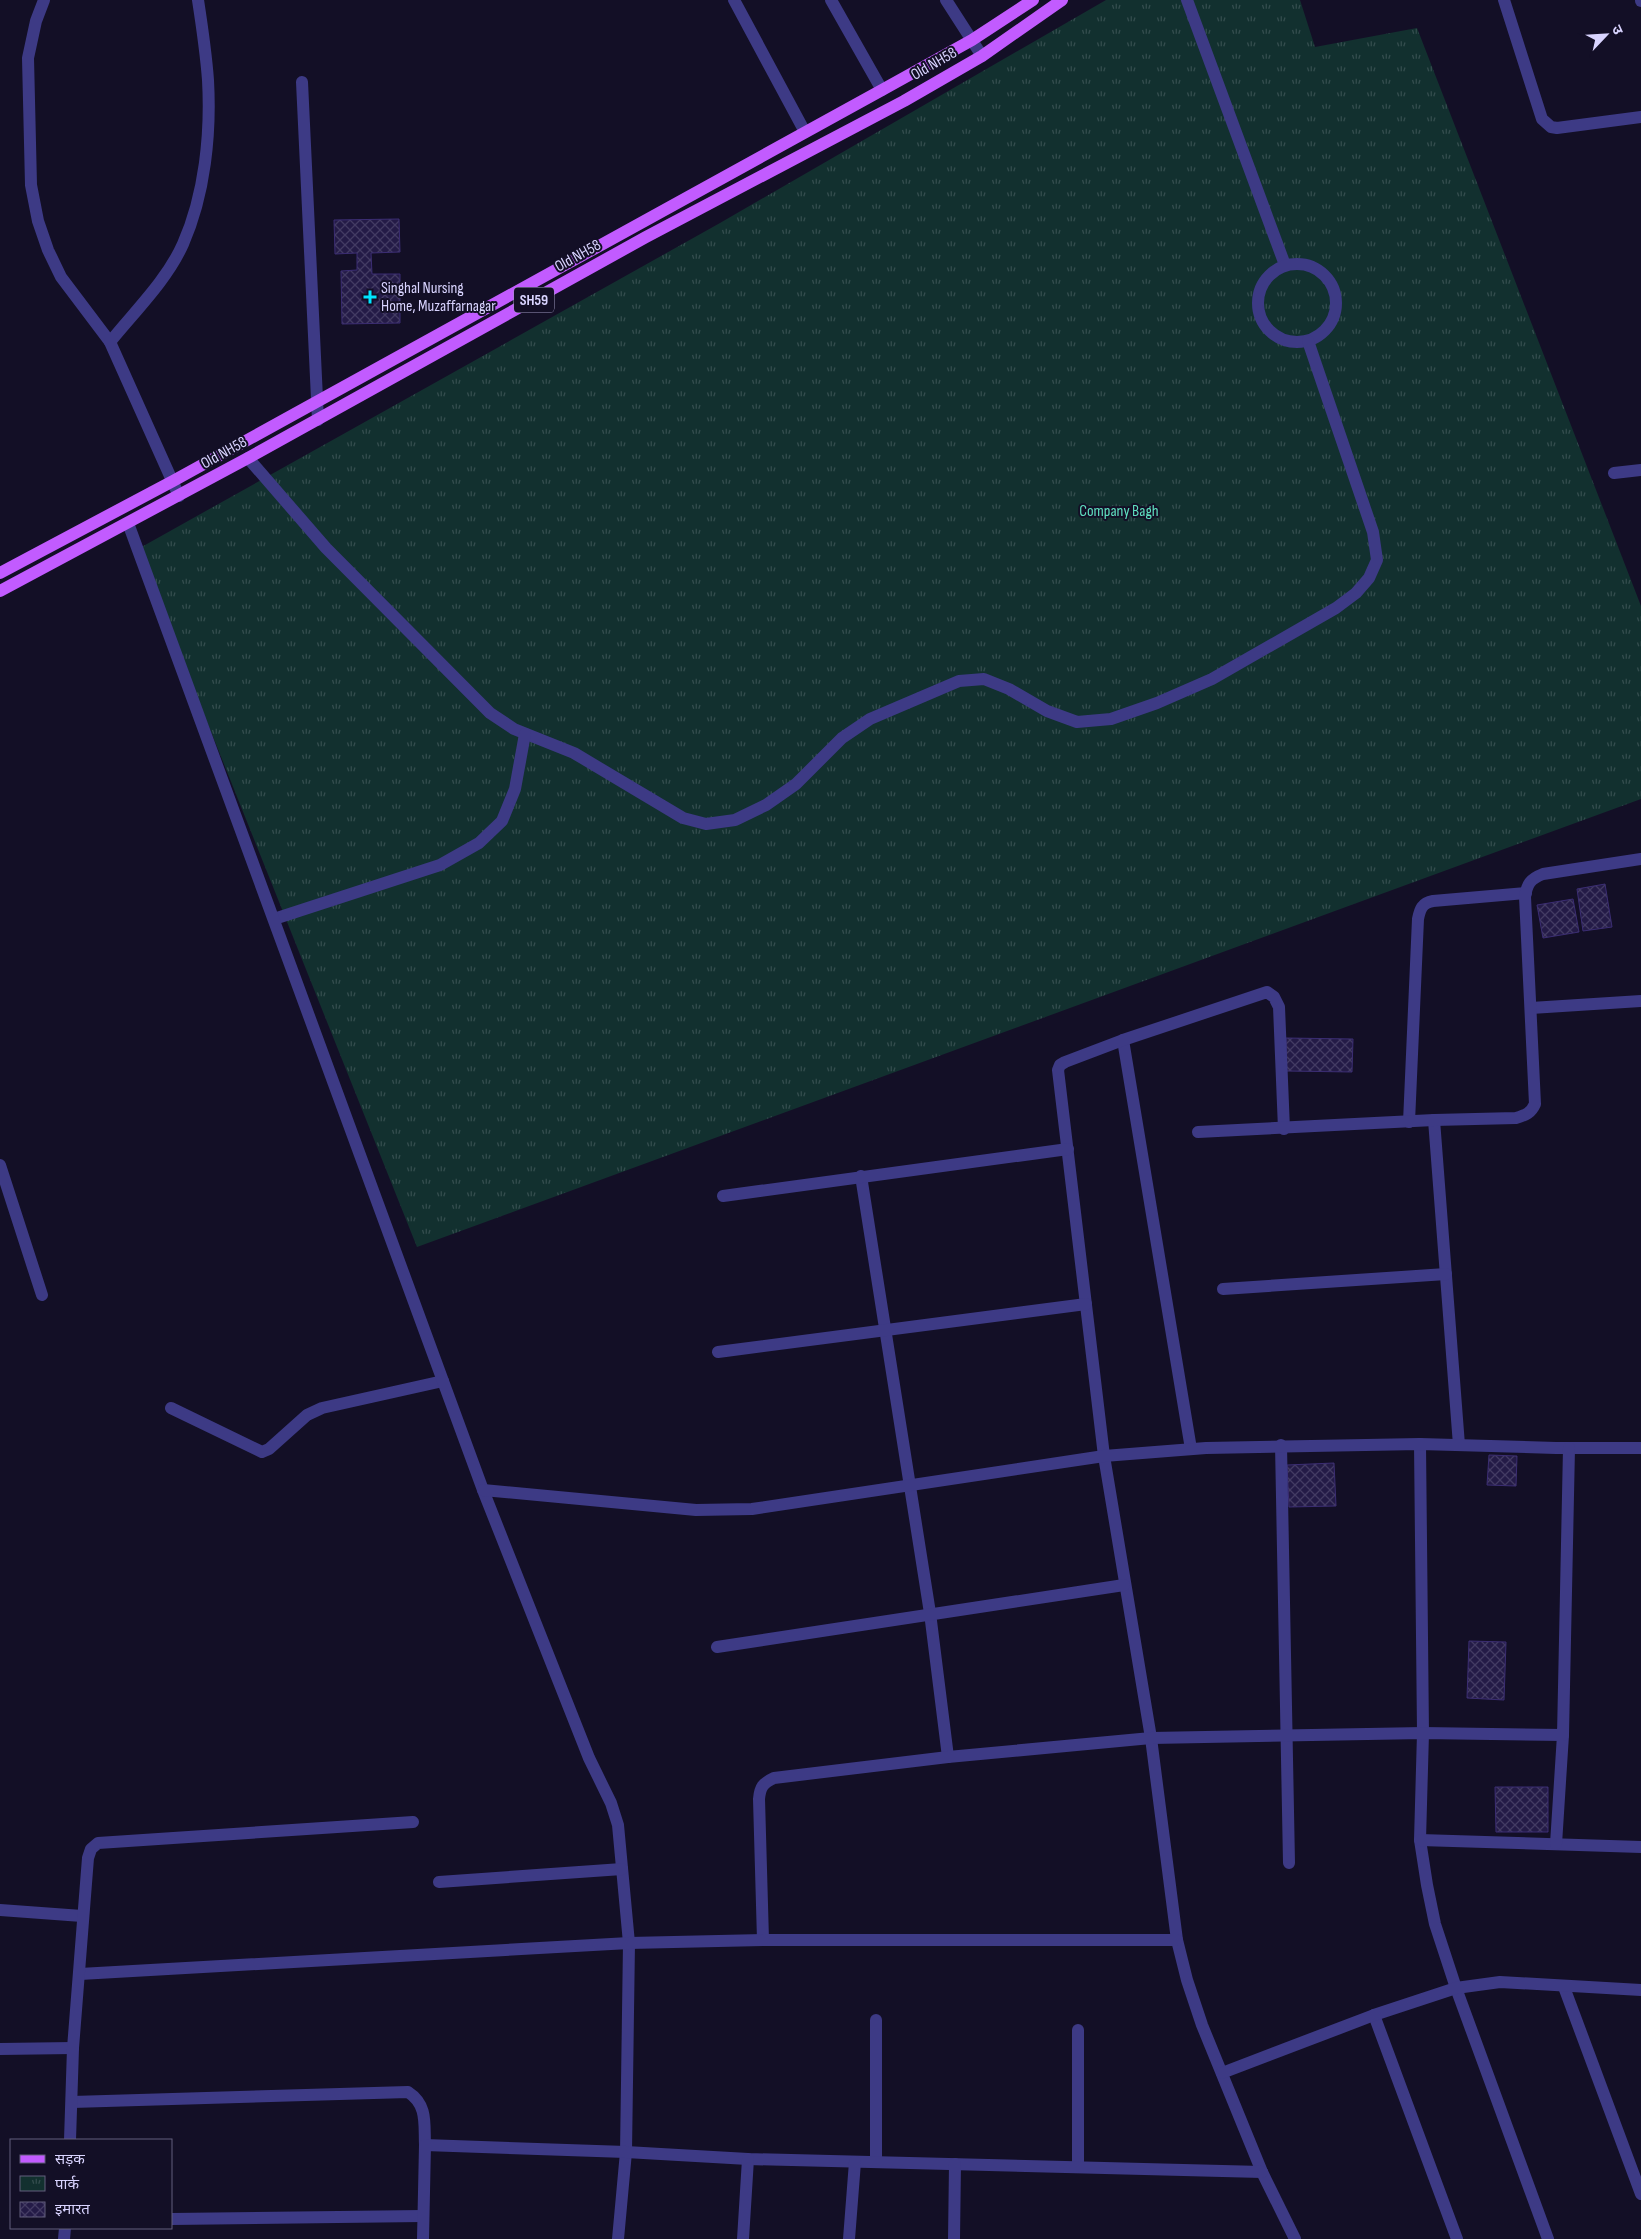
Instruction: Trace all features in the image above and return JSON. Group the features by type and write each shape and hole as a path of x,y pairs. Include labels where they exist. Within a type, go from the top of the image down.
{"main road":[{"name":"Old NH58","path":"0,573 173,481 882,90 972,40 1034,0"},
{"name":"Old NH58","path":"0,592 318,420 646,237 904,101 982,56 1062,0"}],"street":[{"path":"44,0 36,21 28,58 31,185 38,221 57,268 110,342 179,496"},
{"path":"110,342 159,282 178,253 198,201 207,147 208,80 198,0"},
{"path":"734,0 805,132"},
{"path":"831,0 882,90"},
{"path":"946,0 982,56"},
{"path":"1187,0 1285,265"},
{"path":"1504,0 1542,119 1546,125 1557,128 1641,117"},
{"path":"302,82 318,420"},
{"path":"1297,263 1310,265 1321,271 1329,280 1335,292 1336,304 1331,322 1319,336 1308,341 1294,342 1281,339 1270,331 1262,320 1258,307 1259,294 1264,282 1273,272 1285,265 1297,263"},
{"path":"248,458 326,548 490,713 514,730 574,753 683,818 706,824 735,820 766,805 796,784 842,738 870,719 959,681 984,679 1009,688 1047,711 1077,722 1111,719 1157,703 1212,679 1336,608 1356,593 1369,578 1377,560 1373,532 1308,341"},
{"path":"1614,473 1641,470"},
{"path":"128,523 483,1490 590,1758 612,1803 618,1825 629,1943 626,2152 618,2239"},
{"path":"274,919 440,864 480,843 502,821 515,789 525,734"},
{"path":"1198,1132 1434,1120 1516,1118 1532,1111 1535,1104 1527,886 1534,877 1543,874 1641,859"},
{"path":"1409,1122 1418,919 1421,908 1426,902 1433,901 1526,893"},
{"path":"1284,1129 1279,1007 1274,997 1266,992 1258,993 1123,1040 1060,1065 1058,1078 1104,1456 1151,1738 1177,1940 1187,1980 1202,2025 1262,2172 1295,2239"},
{"path":"1531,1008 1641,1001"},
{"path":"1123,1040 1191,1449"},
{"path":"1434,1120 1459,1445"},
{"path":"723,1196 1068,1149"},
{"path":"0,1164 42,1295"},
{"path":"861,1176 930,1613 948,1757"},
{"path":"1223,1289 1446,1274"},
{"path":"718,1352 1086,1304"},
{"path":"171,1408 262,1452 269,1449 307,1414 322,1408 443,1381"},
{"path":"483,1490 696,1510 725,1510 752,1509 1104,1456 1191,1449 1281,1445 1420,1444 1641,1448"},
{"path":"1420,1444 1423,1733 1420,1840 1435,1924 1456,1988 1548,2239"},
{"path":"1281,1445 1289,1863"},
{"path":"1556,1844 1563,1735 1569,1448"},
{"path":"717,1648 930,1613 1124,1585"},
{"path":"763,1940 759,1799 760,1788 766,1781 774,1778 948,1757 1151,1738 1423,1733 1563,1735"},
{"path":"70,2139 73,2048 80,1974 82,1916 88,1858 91,1849 98,1843 413,1822"},
{"path":"1420,1840 1641,1847"},
{"path":"439,1882 622,1869"},
{"path":"0,1910 82,1916"},
{"path":"80,1974 629,1943 763,1940 1177,1940"},
{"path":"1222,2073 1374,2015 1456,1988 1500,1982 1641,1990"},
{"path":"1564,1987 1641,2194"},
{"path":"1374,2015 1457,2239"},
{"path":"876,2020 876,2162"},
{"path":"1078,2030 1078,2167"},
{"path":"0,2049 73,2048"},
{"path":"72,2102 408,2092 418,2098 424,2110 423,2239"},
{"path":"425,2145 626,2152 748,2159 1262,2172"},
{"path":"743,2239 748,2159"},
{"path":"850,2239 855,2162"},
{"path":"954,2239 955,2164"},
{"path":"172,2219 423,2216"}],"green space":[{"name":"Company Bagh","path":"1106,0 1300,0 1315,47 1417,28 1641,606 1641,799 417,1247 138,549 720,223"}],"building":[{"path":"399,219 400,252 371,253 372,274 400,274 400,323 342,324 341,271 357,270 357,253 335,254 334,220"},
{"path":"1605,884 1612,927 1583,931 1577,889"},
{"path":"1573,899 1579,932 1543,938 1537,905"},
{"path":"1286,1038 1353,1039 1352,1072 1286,1071"},
{"path":"1489,1455 1517,1456 1516,1486 1487,1485"},
{"path":"1334,1463 1336,1506 1289,1507 1287,1465"},
{"path":"1469,1641 1506,1642 1504,1700 1467,1698"},
{"path":"1495,1787 1548,1787 1548,1832 1496,1832"}],"place":[{"name":"Singhal Nursing Home, Muzaffarnagar","path":"370,297"}]}
